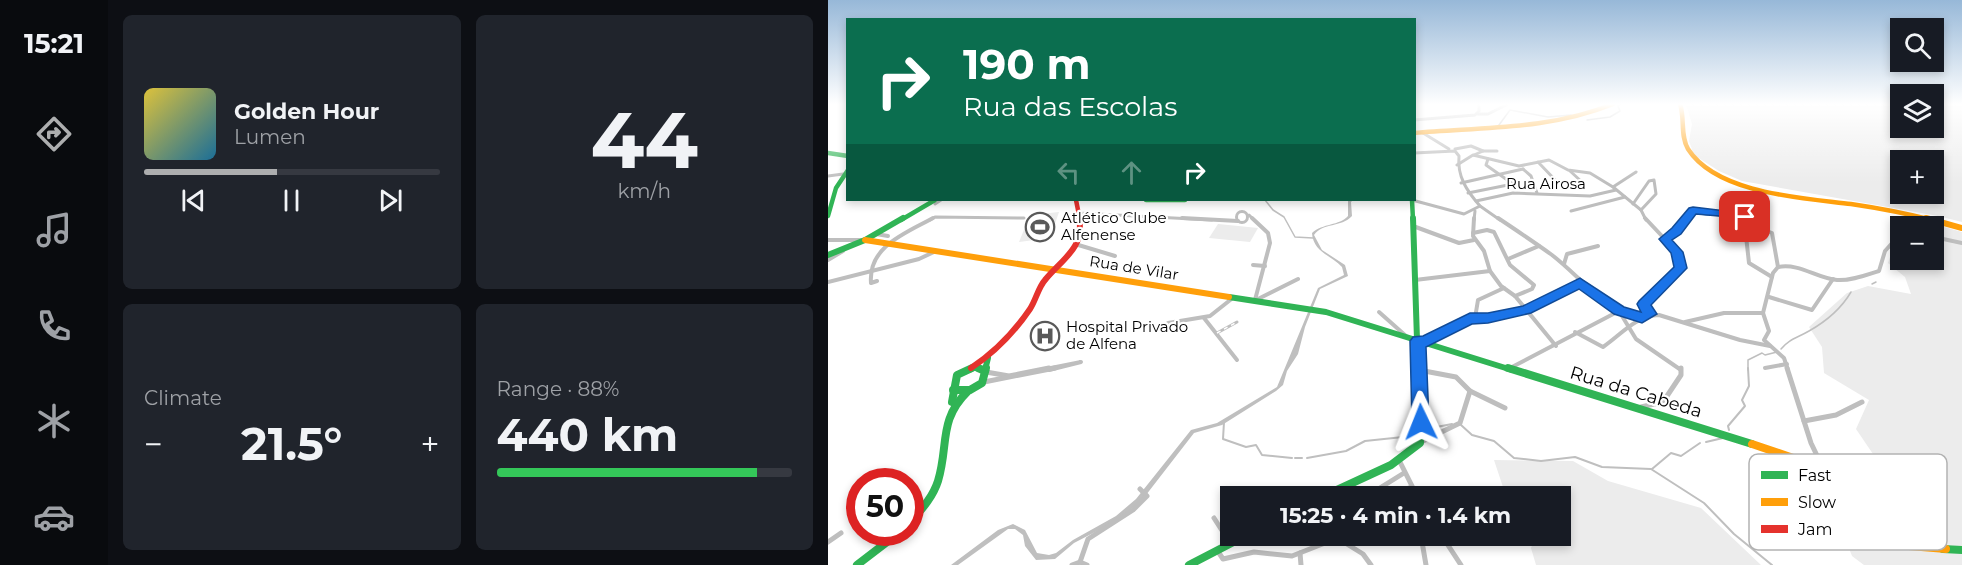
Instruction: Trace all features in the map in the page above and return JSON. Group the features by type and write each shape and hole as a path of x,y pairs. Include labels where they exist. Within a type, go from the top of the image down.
{"main road":[{"path":"1416,132 1440,130"},
{"path":"1683,130 1685,146 1702,163 1726,177 1773,192 1895,211 1962,228"},
{"path":"828,151 846,154"},
{"path":"828,216 832,207 833,186 845,172"},
{"path":"924,507 937,485 944,422 952,403 951,384 954,378 988,357 1031,308 1044,280 1076,244 1082,232 1076,201"},
{"path":"1345,486 1413,452 1420,442 1421,341 1415,280 1412,201"},
{"path":"828,258 935,202"},
{"name":"Rua de Vilar","path":"865,240 1310,309 1421,341"},
{"name":"Rua de Vilar","path":"1396,332 1409,343 1421,341"},
{"name":"Rua da Cabeda","path":"1421,341 1787,454"},
{"path":"952,403 978,386 984,379 988,357"},
{"path":"971,368 985,372"},
{"path":"953,390 968,391"},
{"path":"857,565 882,546"},
{"path":"1189,565 1224,546"},
{"name":"Rua da Cabeda","path":"1947,549 1962,550"}],"street":[{"path":"1422,133 1459,156 1457,165 1461,183 1480,206 1564,264 1580,283 1619,311 1642,318"},
{"path":"1416,153 1471,146 1488,159 1521,167 1531,176 1537,193"},
{"path":"1457,165 1473,155 1497,151"},
{"path":"1468,193 1513,184 1486,165 1488,159"},
{"path":"1461,183 1499,176 1521,167 1549,160 1570,171 1581,182"},
{"path":"1538,162 1560,185"},
{"path":"1570,171 1588,172 1615,188 1641,210 1645,219 1677,252 1681,268 1644,304 1650,314"},
{"path":"828,176 845,172"},
{"path":"1615,188 1636,172"},
{"path":"1633,204 1649,181 1653,180 1656,194 1641,210"},
{"name":"Rua Airosa","path":"1476,201 1513,193 1590,196 1615,188"},
{"path":"1571,211 1625,197"},
{"path":"1416,201 1464,214 1475,211 1480,206"},
{"path":"1665,239 1677,231 1693,210 1738,213 1745,217 1744,240 1749,263 1772,277"},
{"path":"1475,211 1474,240 1484,251 1490,271 1504,288 1515,296 1556,346"},
{"path":"1078,213 1146,218 1222,219 1258,223"},
{"path":"1222,219 1239,214 1249,215 1268,233 1270,243 1255,300"},
{"path":"1239,214 1235,217 1240,221"},
{"path":"1240,221 1249,219 1249,215"},
{"path":"877,281 871,283 870,271 883,246 935,217 1024,218"},
{"path":"1746,223 1772,233 1778,267 1772,277 1769,297 1763,313 1769,331 1764,340 1780,351 1787,363 1810,443 1816,454"},
{"path":"1413,226 1459,243 1474,240"},
{"path":"1473,233 1494,232 1510,265 1535,288 1515,296"},
{"path":"875,234 888,236"},
{"path":"1944,239 1962,243"},
{"path":"828,240 865,240"},
{"path":"1076,244 1114,256"},
{"path":"1778,267 1792,264 1833,279 1845,279 1879,271 1883,254 1890,244"},
{"path":"1508,259 1539,246"},
{"path":"1564,264 1567,254 1598,246"},
{"path":"828,282 920,259 937,250"},
{"path":"1253,265 1264,266"},
{"path":"1415,280 1490,271"},
{"path":"1255,300 1298,279"},
{"path":"1769,297 1812,310 1833,279"},
{"path":"1421,341 1475,318 1488,318 1526,310 1580,283"},
{"path":"1475,318 1478,300 1504,288"},
{"path":"1168,322 1204,318 1227,306 1234,297"},
{"path":"1619,311 1629,329 1652,354 1680,368 1681,375 1663,402 1637,408"},
{"path":"1510,368 1556,346 1575,332 1619,311"},
{"path":"1685,322 1709,315 1744,311 1763,313"},
{"path":"1379,312 1403,331 1406,337"},
{"path":"1575,332 1603,347 1650,314 1670,316 1750,345 1772,346"},
{"path":"1204,318 1237,360"},
{"path":"978,386 990,380 1035,374 1081,362 1009,375 997,376 985,372"},
{"path":"1765,368 1787,363"},
{"path":"1035,374 1053,366"},
{"path":"1419,370 1456,377 1470,391 1505,408"},
{"path":"1420,442 1460,423 1470,391"},
{"path":"1804,420 1836,415 1862,402"},
{"path":"1399,460 1409,484"},
{"path":"1383,486 1404,473"},
{"path":"1072,565 1084,563 1084,543 1089,538 1124,518 1147,496 1140,489"},
{"path":"1214,518 1220,527"},
{"path":"828,542 841,533"},
{"path":"1217,549 1223,559 1254,552 1281,556 1300,553 1314,546"},
{"path":"1350,546 1363,554 1371,565"},
{"path":"1423,546 1426,565"},
{"path":"1449,546 1461,565"},
{"path":"1300,553 1301,565"}],"shaded area":[{"path":"1691,130 1890,130 1890,138 1944,138 1944,130 1962,130 1962,222 1944,216 1742,181 1719,171 1694,155 1689,141"},
{"path":"1348,201 1352,201 1352,216 1348,220 1322,228 1314,235 1322,250 1345,265 1348,276 1320,289 1305,327 1298,354 1287,371 1283,385 1222,425 1194,433 1146,495 1122,518 1074,543 1055,559 1036,560 1025,546 1023,535 1015,529 1008,529 958,565 951,565 998,530 1013,524 1025,530 1037,553 1049,555 1056,553 1073,540 1116,516 1136,499 1191,430 1217,423 1277,387 1318,288 1344,275 1342,267 1319,249 1312,233 1316,230 1340,221 1348,216"},
{"name":"Atlético Clube Alfenense","path":"1059,212 1050,238 1019,242 1030,215"},
{"name":"Atlético Clube Alfenense","path":"1218,224 1258,228 1250,242 1209,238"},
{"path":"1944,227 1962,232 1962,565 1864,565 1852,556 1850,550 1947,550 1947,454 1873,454 1856,429 1869,400 1824,373 1822,347 1809,327 1847,293 1868,286 1911,294 1905,277 1896,270 1944,270"},
{"path":"1494,460 1573,461 1608,481 1701,508 1761,565 1536,565 1532,546 1571,546 1571,486 1503,486"}],"waterway":[{"path":"1266,201 1273,210 1284,217 1295,237 1313,238"},
{"path":"1872,284 1876,282"},
{"path":"1781,349 1827,319 1851,292"},
{"path":"1748,368 1748,360 1762,353 1765,355 1777,352"},
{"path":"1729,430 1728,426 1745,406 1742,400 1749,386 1748,368"},
{"path":"1224,422 1223,439 1246,447 1256,445 1262,455 1292,458"},
{"path":"1421,430 1452,424"},
{"path":"1461,425 1472,435 1494,441 1514,458 1541,461 1575,457 1602,467 1651,469 1704,503 1749,546"},
{"path":"1307,458 1346,451 1365,441 1403,437 1417,431"},
{"path":"1706,442 1723,438"},
{"path":"1652,469 1671,453 1681,456 1700,443"},
{"path":"1295,458 1302,458"},
{"path":"1754,550 1772,565"}],"railway":[{"path":"1217,333 1237,322"}],"traffic: fast":[{"path":"828,153 846,156"},
{"path":"828,216 836,188 846,173"},
{"path":"828,255 865,240 933,201"},
{"path":"1346,486 1391,465 1420,443 1412,201"},
{"path":"1229,297 1326,312 1752,444"},
{"path":"953,390 970,390 982,383 988,358"},
{"path":"952,402 957,375 975,367 985,371"},
{"path":"924,507 936,487 951,411 957,401 968,391"},
{"path":"857,565 882,546"},
{"path":"1189,565 1226,546"},
{"path":"1947,549 1962,550"}],"traffic: slow":[{"path":"1416,133 1451,130"},
{"path":"1684,130 1686,147 1708,168 1751,188 1800,198 1883,209 1962,228"},
{"path":"865,240 1229,297"},
{"path":"1752,444 1781,454"}],"traffic: jam":[{"path":"971,368 988,357 1031,308 1044,281 1064,261 1078,240 1082,232 1076,201"}],"place":[{"name":"Atlético Clube Alfenense","path":"1040,227"},
{"name":"Hospital Privado de Alfena","path":"1045,336"}],"route":[{"path":"1421,422 1418,341 1425,341 1470,319 1488,318 1526,310 1580,283 1619,311 1642,318 1650,314 1645,310 1644,304 1681,268 1677,252 1665,239 1677,231 1693,210 1727,214 1734,212 1745,217"}]}
